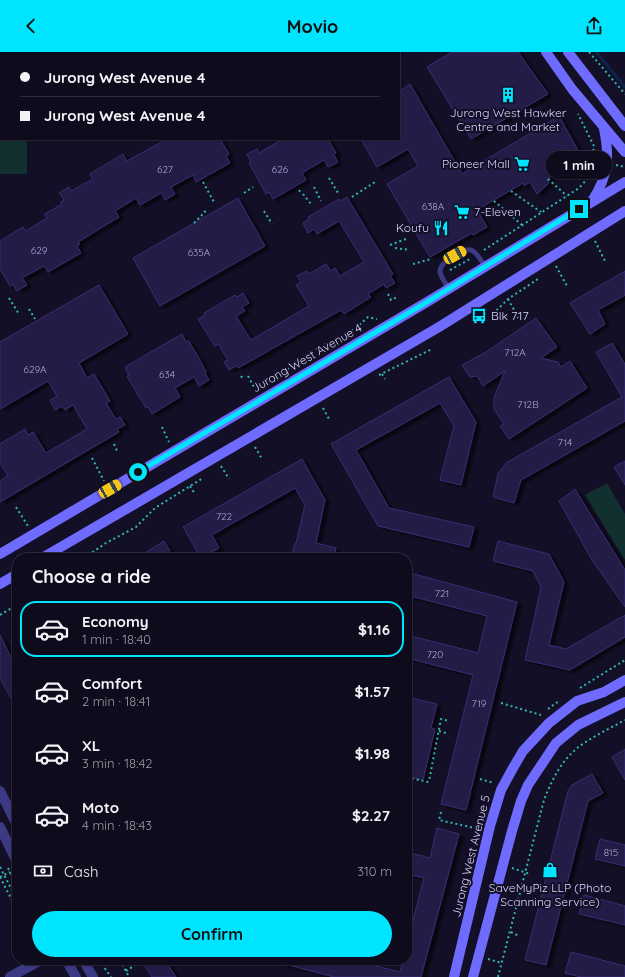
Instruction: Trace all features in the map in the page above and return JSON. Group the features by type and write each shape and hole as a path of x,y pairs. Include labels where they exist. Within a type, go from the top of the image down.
{"main road":[{"path":"546,52 604,128 625,152"},
{"path":"568,52 625,126"},
{"path":"616,115 625,121"},
{"path":"591,202 604,178 607,146 604,128"},
{"name":"Jurong West Avenue 4","path":"0,554 449,289 625,182"},
{"path":"51,553 439,327 625,212"},
{"path":"0,584 12,577"},
{"name":"Jurong West Avenue 5","path":"454,977 490,826 501,790 513,768 523,751 549,723 577,701 604,692 625,680"},
{"path":"473,977 521,801 540,765 556,743 578,725 625,702"}],"street":[{"path":"0,791 12,815"},
{"path":"0,827 12,852"},
{"path":"10,977 32,965"},
{"path":"69,965 76,977"},
{"path":"85,965 93,977"}],"lane":[{"path":"449,289 442,275 441,266 445,261 465,250 471,250 477,254 485,267"}],"path":[{"path":"589,52 625,94"},
{"path":"442,275 579,188 590,176 594,146 580,116 574,110"},
{"path":"329,178 338,193"},
{"path":"548,179 567,196"},
{"path":"203,182 214,202"},
{"path":"352,197 375,182"},
{"path":"244,193 253,187"},
{"path":"314,187 321,201"},
{"path":"299,190 311,204"},
{"path":"511,191 542,212"},
{"path":"494,201 522,225"},
{"path":"194,223 205,212 203,208"},
{"path":"264,211 272,224"},
{"path":"390,245 406,239"},
{"path":"595,241 606,263"},
{"path":"395,248 410,250"},
{"path":"551,258 567,286"},
{"path":"413,264 431,259"},
{"path":"388,294 391,300 397,297"},
{"path":"8,298 19,314"},
{"path":"508,299 519,318"},
{"path":"29,309 35,318"},
{"path":"313,351 356,328 368,317 379,319"},
{"path":"375,377 432,349"},
{"path":"382,374 385,380"},
{"path":"248,376 256,391"},
{"path":"316,412 329,404"},
{"path":"323,408 329,419"},
{"path":"162,427 170,443"},
{"path":"261,443 255,447 262,459"},
{"path":"114,444 118,453"},
{"path":"92,458 104,481"},
{"path":"215,470 221,466 229,479"},
{"path":"91,553 106,543 136,527 154,508 209,474"},
{"path":"190,486 195,494"},
{"path":"16,507 29,527"},
{"path":"0,615 12,608"},
{"path":"501,703 541,715"},
{"path":"412,778 428,782 442,719 449,721"},
{"path":"498,977 511,932 544,800 563,763 575,750 625,720"},
{"path":"439,731 446,733"},
{"path":"480,779 496,783"},
{"path":"441,812 439,820 484,831"},
{"path":"503,866 530,874"},
{"path":"0,867 12,890"},
{"path":"10,872 0,877 12,900"},
{"path":"511,932 519,936"},
{"path":"478,957 502,963"},
{"path":"103,965 111,977"},
{"path":"123,965 129,977"},
{"path":"126,971 135,965"}],"green space":[{"path":"0,140 27,140 27,174 0,174"},
{"path":"607,483 625,514 625,560 585,495"}],"building":[{"name":"Jurong West Hawker Centre and Market","path":"452,52 518,52 548,94 471,139 427,67"},
{"path":"410,84 462,174 559,116 579,152 547,180 549,183 537,194 530,182 524,186 523,183 477,210 487,227 473,235 472,233 430,257 387,184 418,166 408,149 377,167 362,140 400,140 400,96 403,95 400,91"},
{"path":"165,140 221,140 229,154 226,156 230,163 196,182 193,175 171,187 175,194 165,200 161,193 140,205 136,198 115,211 119,217 78,242 80,244 77,246 81,253 48,272 44,266 22,278 27,285 17,291 13,284 10,286 0,269 0,241 23,227 26,231 47,218 45,214 62,204 61,202 64,200 59,193 69,187 71,191 93,179 90,174 123,154 127,161"},
{"path":"281,140 329,140 336,153 334,155 338,162 328,167 324,160 302,173 306,180 273,199 269,192 266,194 249,163 251,162 247,154 257,149 259,153"},
{"path":"347,197 393,274 390,276 395,283 386,288 384,284 368,294 371,297 344,314 341,310 238,368 236,366 229,370 224,362 228,360 218,344 215,346 198,319 205,315 204,313 235,295 237,297 243,293 249,303 242,307 245,311 236,316 251,340 309,306 296,285 301,282 297,276 307,271 309,274 326,264 331,271 335,268 340,276 364,262 339,221 317,234 314,229 308,233 303,223 309,219 308,217 339,199 340,201"},
{"path":"238,198 265,246 160,306 133,258"},
{"path":"625,271 625,295 598,310 605,324 590,334 570,303"},
{"path":"99,285 128,334 79,363 87,378 94,374 110,401 106,403 116,419 120,417 125,425 117,429 119,432 0,502 0,481 8,476 0,463 0,444 25,429 28,435 33,432 46,453 87,429 73,405 65,410 62,406 55,410 50,400 57,396 48,381 0,409 0,342"},
{"path":"536,318 557,347 541,358 558,362 561,367 570,361 587,388 509,439 500,426 504,424 494,409 494,398 505,371 483,386 477,376 470,377 462,365 486,352"},
{"path":"182,334 186,342 188,340 199,358 209,380 199,386 194,377 175,388 180,397 152,414 148,407 146,408 135,390 127,376 129,375 125,367"},
{"path":"612,343 625,364 625,421 521,480 514,503 493,497 498,474 506,463 622,397 596,352"},
{"path":"449,377 476,422 461,485 440,480 454,426 440,403 356,450 389,508 474,527 469,547 378,526 331,444"},
{"path":"302,459 325,500 316,543 336,548 335,553 292,553 305,505 295,488 212,535 219,548 210,553 198,553 183,527"},
{"path":"625,461 625,485 614,467"},
{"path":"575,489 625,570 625,607 592,560 559,501"},
{"path":"164,541 170,551 168,553 145,553"},
{"path":"498,541 549,554 564,582 549,645 566,649 625,615 625,637 570,670 525,660 541,587 533,571 493,561"},
{"path":"412,573 517,602 466,810 441,804 473,675 412,659 412,636 478,653 487,616 412,596"},
{"path":"0,635 12,660 12,700 0,678"},
{"path":"412,698 437,704 431,728 435,729 423,780 412,777"},
{"path":"625,749 625,780 612,757"},
{"path":"592,774 603,793 588,801 546,965 525,960 568,791 572,785"},
{"path":"437,828 459,834 421,977 334,977 289,965 372,965 400,972 402,965 412,965 412,925 424,878 412,875 412,853 430,858"},
{"path":"600,839 625,845 625,866 595,859"},
{"path":"584,895 625,906 625,925 579,914"},
{"path":"571,952 625,966 625,977 581,977 565,973"},
{"path":"144,965 168,965 176,977 152,977"}],"waterway":[{"path":"596,52 625,87"}],"place":[{"name":"Jurong West Hawker Centre and Market","path":"508,95"},
{"name":"Pioneer Mall","path":"522,164"},
{"name":"7-Eleven","path":"462,212"},
{"name":"Koufu","path":"441,228"},
{"name":"Blk 717","path":"479,316"},
{"name":"SaveMyPiz LLP (Photo Scanning Service)","path":"550,870"}],"route":[{"path":"138,472 427,302 579,209"}]}
